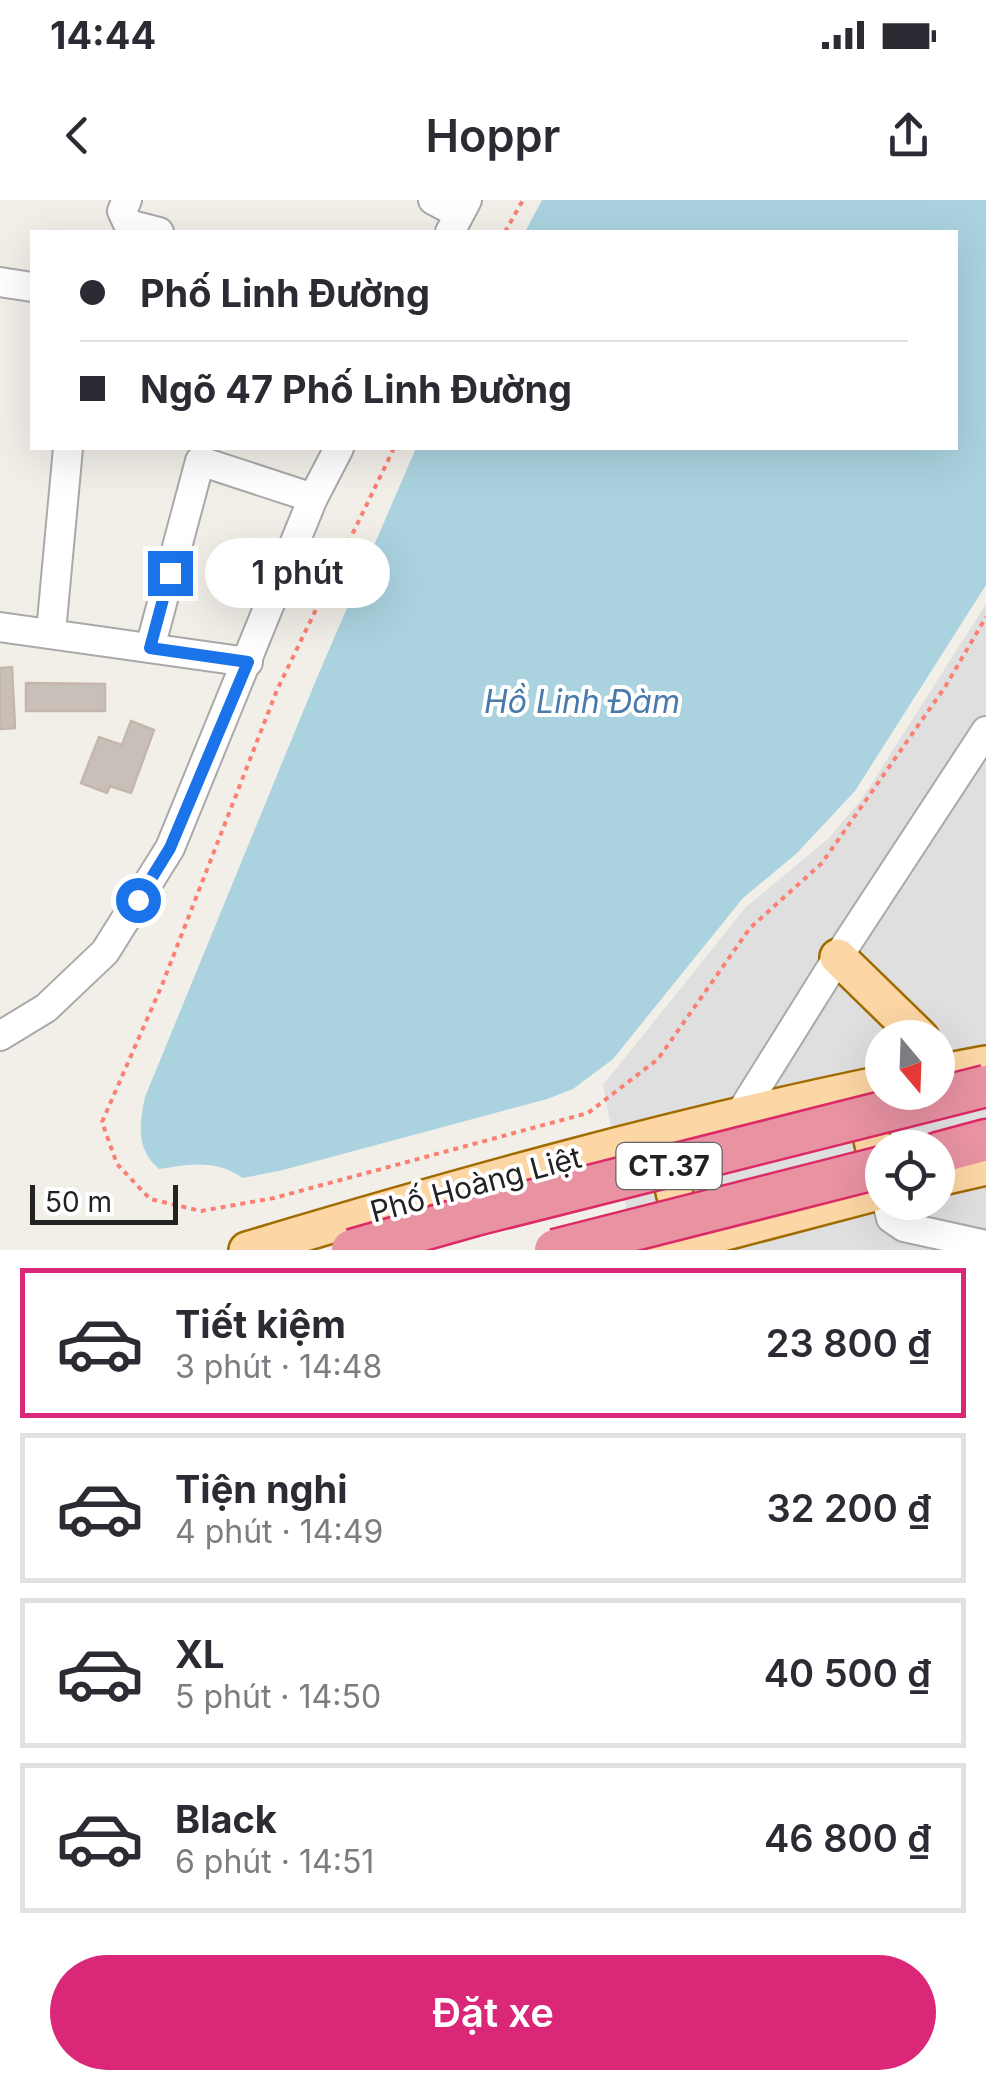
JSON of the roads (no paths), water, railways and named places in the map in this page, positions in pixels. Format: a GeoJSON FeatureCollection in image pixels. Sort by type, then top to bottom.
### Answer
{"type":"FeatureCollection","features":[{"type":"Feature","properties":{"kind":"highway","name":"CT.37"},"geometry":{"type":"LineString","coordinates":[[352,1250],[960,1069]]}},
{"type":"Feature","properties":{"kind":"highway"},"geometry":{"type":"LineString","coordinates":[[955,1148],[986,1140]]}},
{"type":"Feature","properties":{"kind":"highway","name":"CT.37"},"geometry":{"type":"LineString","coordinates":[[555,1250],[865,1171]]}},
{"type":"Feature","properties":{"kind":"main road"},"geometry":{"type":"LineString","coordinates":[[838,957],[903,1020]]}},
{"type":"Feature","properties":{"kind":"main road","name":"Phố Hoàng Liệt"},"geometry":{"type":"LineString","coordinates":[[247,1250],[694,1126],[865,1087]]}},
{"type":"Feature","properties":{"kind":"main road"},"geometry":{"type":"LineString","coordinates":[[694,1126],[674,1151],[672,1188],[689,1220],[701,1229],[721,1233]]}},
{"type":"Feature","properties":{"kind":"main road"},"geometry":{"type":"LineString","coordinates":[[955,1174],[986,1167]]}},
{"type":"Feature","properties":{"kind":"main road"},"geometry":{"type":"LineString","coordinates":[[657,1250],[865,1193]]}},
{"type":"Feature","properties":{"kind":"street"},"geometry":{"type":"LineString","coordinates":[[126,200],[122,210],[128,224],[151,230]]}},
{"type":"Feature","properties":{"kind":"street"},"geometry":{"type":"LineString","coordinates":[[432,200],[458,216]]}},
{"type":"Feature","properties":{"kind":"street"},"geometry":{"type":"LineString","coordinates":[[0,282],[30,286]]}},
{"type":"Feature","properties":{"kind":"street"},"geometry":{"type":"LineString","coordinates":[[51,632],[68,450]]}},
{"type":"Feature","properties":{"kind":"street"},"geometry":{"type":"LineString","coordinates":[[0,1036],[46,1008],[105,952],[170,848],[313,498],[338,450]]}},
{"type":"Feature","properties":{"kind":"street"},"geometry":{"type":"LineString","coordinates":[[150,648],[200,461],[313,498]]}},
{"type":"Feature","properties":{"kind":"street"},"geometry":{"type":"LineString","coordinates":[[0,627],[248,662]]}},
{"type":"Feature","properties":{"kind":"street"},"geometry":{"type":"LineString","coordinates":[[740,1114],[986,731]]}},
{"type":"Feature","properties":{"kind":"street"},"geometry":{"type":"LineString","coordinates":[[894,1220],[904,1226],[986,1245]]}},
{"type":"Feature","properties":{"kind":"water","name":"Hồ Linh Đàm"},"geometry":{"type":"Polygon","coordinates":[[[542,200],[986,200],[986,585],[855,791],[796,854],[743,898],[613,1059],[573,1089],[243,1178],[213,1165],[159,1169],[146,1154],[141,1136],[145,1097],[415,450],[958,450],[958,230],[526,230],[542,200]]]}}]}
